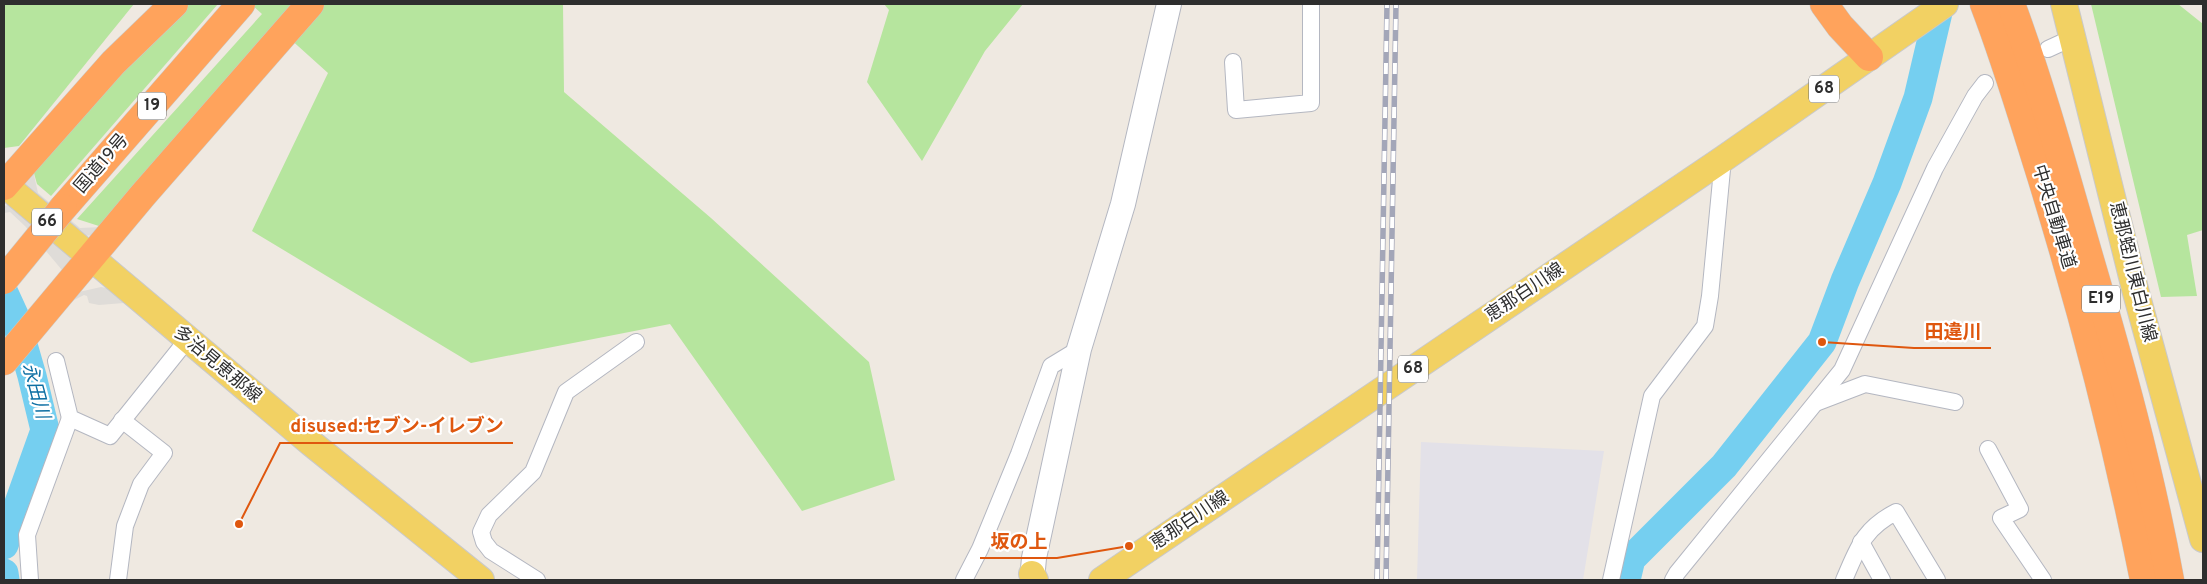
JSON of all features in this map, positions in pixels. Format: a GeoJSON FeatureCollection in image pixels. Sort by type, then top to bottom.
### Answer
{"type":"FeatureCollection","features":[{"type":"Feature","properties":{"kind":"highway"},"geometry":{"type":"LineString","coordinates":[[4,185],[113,63],[174,4]]}},
{"type":"Feature","properties":{"kind":"highway","name":"国道19号"},"geometry":{"type":"LineString","coordinates":[[4,280],[60,205],[229,4]]}},
{"type":"Feature","properties":{"kind":"highway","name":"国道19号"},"geometry":{"type":"LineString","coordinates":[[4,267],[241,4]]}},
{"type":"Feature","properties":{"kind":"highway"},"geometry":{"type":"LineString","coordinates":[[16,346],[310,4]]}},
{"type":"Feature","properties":{"kind":"highway"},"geometry":{"type":"LineString","coordinates":[[1824,4],[1840,26],[1870,57]]}},
{"type":"Feature","properties":{"kind":"highway"},"geometry":{"type":"LineString","coordinates":[[1842,4],[1870,57]]}},
{"type":"Feature","properties":{"kind":"highway"},"geometry":{"type":"LineString","coordinates":[[1968,4],[2002,23]]}},
{"type":"Feature","properties":{"kind":"highway","name":"中央自動車道"},"geometry":{"type":"LineString","coordinates":[[1984,4],[2002,23],[2073,202],[2131,403],[2161,528],[2170,580]]}},
{"type":"Feature","properties":{"kind":"highway","name":"中央自動車道"},"geometry":{"type":"LineString","coordinates":[[2002,23],[2021,111],[2072,277],[2123,475],[2144,580]]}},
{"type":"Feature","properties":{"kind":"main road","name":"恵那蛭川東白川線"},"geometry":{"type":"LineString","coordinates":[[2064,4],[2074,37],[2135,289],[2203,539]]}},
{"type":"Feature","properties":{"kind":"main road","name":"恵那白川線"},"geometry":{"type":"LineString","coordinates":[[1102,580],[1723,159],[1935,11]]}},
{"type":"Feature","properties":{"kind":"main road","name":"多治見恵那線"},"geometry":{"type":"LineString","coordinates":[[4,185],[187,340],[481,580]]}},
{"type":"Feature","properties":{"kind":"street"},"geometry":{"type":"LineString","coordinates":[[1033,578],[1034,558],[1079,349],[1123,204],[1169,4]]}},
{"type":"Feature","properties":{"kind":"street"},"geometry":{"type":"LineString","coordinates":[[1233,62],[1236,110],[1311,103],[1311,4]]}},
{"type":"Feature","properties":{"kind":"street"},"geometry":{"type":"LineString","coordinates":[[2048,49],[2074,37]]}},
{"type":"Feature","properties":{"kind":"street"},"geometry":{"type":"LineString","coordinates":[[1676,578],[1842,370],[1935,168],[1975,96],[1985,82]]}},
{"type":"Feature","properties":{"kind":"street"},"geometry":{"type":"LineString","coordinates":[[1611,580],[1652,396],[1704,326],[1710,296],[1723,159]]}},
{"type":"Feature","properties":{"kind":"street"},"geometry":{"type":"LineString","coordinates":[[70,418],[110,436],[187,340]]}},
{"type":"Feature","properties":{"kind":"street"},"geometry":{"type":"LineString","coordinates":[[537,580],[491,551],[484,542],[482,532],[489,515],[533,472],[566,392],[636,342]]}},
{"type":"Feature","properties":{"kind":"street"},"geometry":{"type":"LineString","coordinates":[[964,580],[980,549],[1019,454],[1051,366],[1079,349]]}},
{"type":"Feature","properties":{"kind":"street"},"geometry":{"type":"LineString","coordinates":[[30,580],[27,535],[70,418],[56,361]]}},
{"type":"Feature","properties":{"kind":"street"},"geometry":{"type":"LineString","coordinates":[[1816,403],[1865,384],[1956,402]]}},
{"type":"Feature","properties":{"kind":"street"},"geometry":{"type":"LineString","coordinates":[[118,580],[125,526],[142,484],[164,453],[122,420]]}},
{"type":"Feature","properties":{"kind":"street"},"geometry":{"type":"LineString","coordinates":[[1988,449],[2020,509],[2001,518],[2043,580]]}},
{"type":"Feature","properties":{"kind":"street"},"geometry":{"type":"LineString","coordinates":[[1844,580],[1861,542],[1879,521],[1896,512],[1937,580]]}},
{"type":"Feature","properties":{"kind":"street"},"geometry":{"type":"LineString","coordinates":[[1861,542],[1882,580]]}},
{"type":"Feature","properties":{"kind":"shaded area"},"geometry":{"type":"Polygon","coordinates":[[[32,166],[38,193],[80,228],[102,227],[94,235],[84,236],[25,191],[23,183],[32,166]]]}},
{"type":"Feature","properties":{"kind":"shaded area"},"geometry":{"type":"Polygon","coordinates":[[[8,205],[70,256],[71,261],[55,290],[62,270],[25,226],[10,212],[4,213],[4,206],[8,205]]]}},
{"type":"Feature","properties":{"kind":"shaded area"},"geometry":{"type":"Polygon","coordinates":[[[101,287],[112,289],[174,338],[172,344],[124,303],[99,305],[89,303],[87,296],[84,295],[74,300],[51,322],[70,294],[101,287]]]}},
{"type":"Feature","properties":{"kind":"shaded area"},"geometry":{"type":"Polygon","coordinates":[[[1421,442],[1604,451],[1583,580],[1417,580],[1421,442]]]}},
{"type":"Feature","properties":{"kind":"green space"},"geometry":{"type":"Polygon","coordinates":[[[4,4],[134,4],[19,146],[4,148],[4,4]]]}},
{"type":"Feature","properties":{"kind":"green space"},"geometry":{"type":"Polygon","coordinates":[[[188,4],[218,4],[51,196],[37,184],[32,166],[127,65],[188,4]]]}},
{"type":"Feature","properties":{"kind":"green space"},"geometry":{"type":"Polygon","coordinates":[[[251,4],[563,4],[564,92],[711,218],[869,362],[895,480],[802,511],[670,324],[471,363],[252,231],[328,73],[278,28],[102,227],[77,219],[262,14],[251,4]]]}},
{"type":"Feature","properties":{"kind":"green space"},"geometry":{"type":"Polygon","coordinates":[[[884,4],[1023,4],[985,51],[922,161],[867,82],[889,10],[884,4]]]}},
{"type":"Feature","properties":{"kind":"green space"},"geometry":{"type":"Polygon","coordinates":[[[2091,4],[2178,4],[2203,24],[2203,230],[2187,235],[2197,296],[2161,297],[2091,4]]]}},
{"type":"Feature","properties":{"kind":"waterway"},"geometry":{"type":"LineString","coordinates":[[1626,580],[1631,559],[1724,466],[1822,342],[1845,281],[1887,183],[1918,98],[1940,4]]}},
{"type":"Feature","properties":{"kind":"waterway","name":"永田川"},"geometry":{"type":"LineString","coordinates":[[4,293],[15,317],[45,430],[4,545]]}},
{"type":"Feature","properties":{"kind":"waterway","name":"永田川"},"geometry":{"type":"LineString","coordinates":[[4,573],[5,580]]}},
{"type":"Feature","properties":{"kind":"railway"},"geometry":{"type":"LineString","coordinates":[[1377,580],[1387,4]]}},
{"type":"Feature","properties":{"kind":"railway"},"geometry":{"type":"LineString","coordinates":[[1386,580],[1396,4]]}},
{"type":"Feature","properties":{"kind":"place","name":"田違川"},"geometry":{"type":"Point","coordinates":[1822,342]}},
{"type":"Feature","properties":{"kind":"place","name":"disused:セブン-イレブン"},"geometry":{"type":"Point","coordinates":[239,524]}},
{"type":"Feature","properties":{"kind":"place","name":"坂の上"},"geometry":{"type":"Point","coordinates":[1129,546]}}]}
